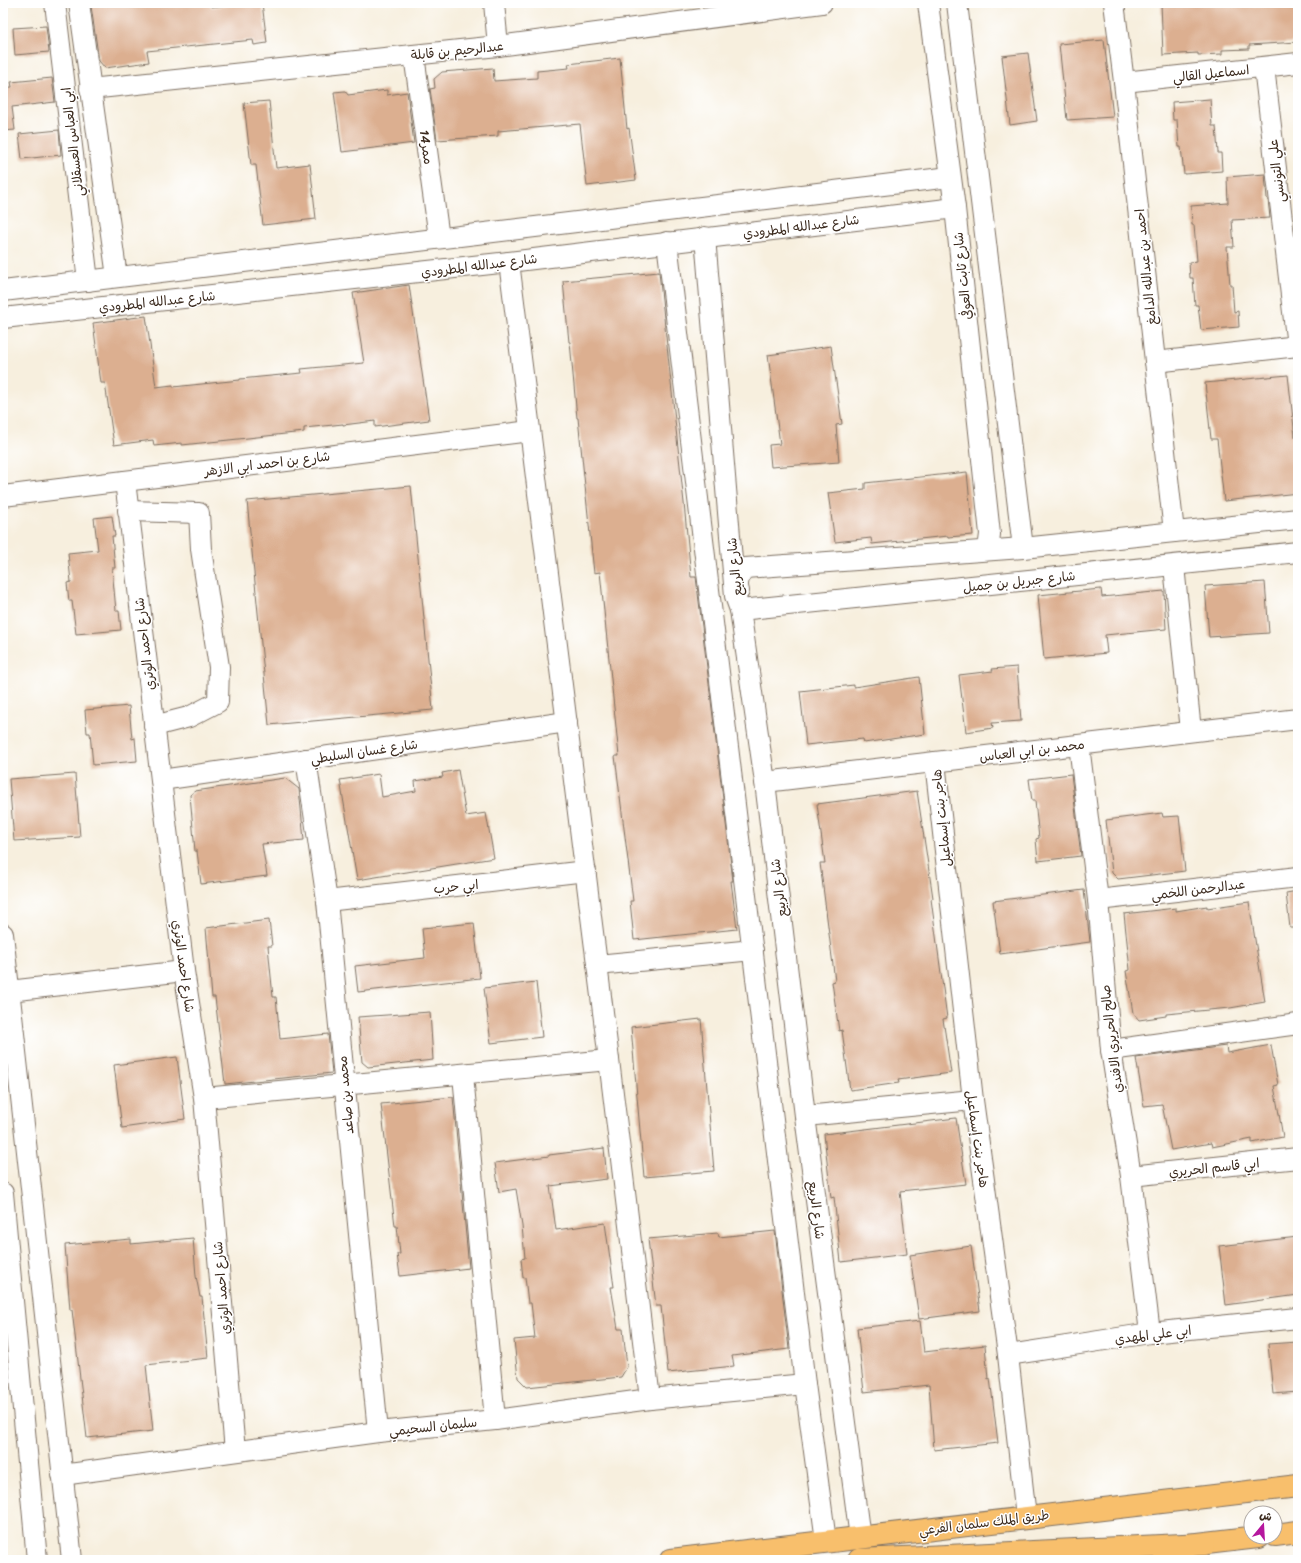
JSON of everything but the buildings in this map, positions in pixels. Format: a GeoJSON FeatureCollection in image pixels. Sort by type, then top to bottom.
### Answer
{"type":"FeatureCollection","features":[{"type":"Feature","properties":{"kind":"main road","name":"طريق الملك سلمان الفرعي"},"geometry":{"type":"LineString","coordinates":[[670,1560],[1298,1486]]}},
{"type":"Feature","properties":{"kind":"main road"},"geometry":{"type":"LineString","coordinates":[[1283,1534],[1298,1532]]}},
{"type":"Feature","properties":{"kind":"main road"},"geometry":{"type":"LineString","coordinates":[[1064,1560],[1243,1539]]}},
{"type":"Feature","properties":{"kind":"main road"},"geometry":{"type":"LineString","coordinates":[[859,1560],[1204,1544]]}},
{"type":"Feature","properties":{"kind":"street","name":"ابي العباس العسقلاني"},"geometry":{"type":"LineString","coordinates":[[55,3],[88,281]]}},
{"type":"Feature","properties":{"kind":"street","name":"ابي العباس العسقلاني"},"geometry":{"type":"LineString","coordinates":[[79,3],[117,277]]}},
{"type":"Feature","properties":{"kind":"street"},"geometry":{"type":"LineString","coordinates":[[494,3],[498,46]]}},
{"type":"Feature","properties":{"kind":"street","name":"عبدالرحيم بن قابلة"},"geometry":{"type":"LineString","coordinates":[[90,89],[498,46],[751,7],[822,3]]}},
{"type":"Feature","properties":{"kind":"street","name":"شارع ثابت العوفي"},"geometry":{"type":"LineString","coordinates":[[928,3],[955,208],[989,542]]}},
{"type":"Feature","properties":{"kind":"street","name":"شارع ثابت العوفي"},"geometry":{"type":"LineString","coordinates":[[957,3],[1022,538]]}},
{"type":"Feature","properties":{"kind":"street","name":"احمد بن عبدالله الدامغ"},"geometry":{"type":"LineString","coordinates":[[1114,3],[1174,532]]}},
{"type":"Feature","properties":{"kind":"street","name":"ممر14"},"geometry":{"type":"LineString","coordinates":[[414,55],[439,238]]}},
{"type":"Feature","properties":{"kind":"street","name":"اسماعيل القالي"},"geometry":{"type":"LineString","coordinates":[[1124,82],[1298,63]]}},
{"type":"Feature","properties":{"kind":"street","name":"علي التونسي"},"geometry":{"type":"LineString","coordinates":[[1264,67],[1297,346]]}},
{"type":"Feature","properties":{"kind":"street"},"geometry":{"type":"LineString","coordinates":[[3,290],[950,177]]}},
{"type":"Feature","properties":{"kind":"street","name":"شارع عبدالله المطرودي"},"geometry":{"type":"LineString","coordinates":[[3,318],[509,262],[705,237],[955,208]]}},
{"type":"Feature","properties":{"kind":"street","name":"شارع الربيع"},"geometry":{"type":"LineString","coordinates":[[705,237],[735,596],[746,609],[805,1116],[860,1538]]}},
{"type":"Feature","properties":{"kind":"street","name":"شارع الربيع"},"geometry":{"type":"LineString","coordinates":[[667,242],[805,1384],[826,1541]]}},
{"type":"Feature","properties":{"kind":"street"},"geometry":{"type":"LineString","coordinates":[[509,262],[586,871],[650,1399]]}},
{"type":"Feature","properties":{"kind":"street"},"geometry":{"type":"LineString","coordinates":[[1155,362],[1297,346]]}},
{"type":"Feature","properties":{"kind":"street","name":"شارع بن احمد ابي الازهر"},"geometry":{"type":"LineString","coordinates":[[3,496],[530,431]]}},
{"type":"Feature","properties":{"kind":"street","name":"شارع احمد الوتري"},"geometry":{"type":"LineString","coordinates":[[125,481],[184,971],[204,1098],[235,1452]]}},
{"type":"Feature","properties":{"kind":"street"},"geometry":{"type":"LineString","coordinates":[[128,511],[199,513],[201,549],[219,668],[218,702],[189,717],[154,726]]}},
{"type":"Feature","properties":{"kind":"street"},"geometry":{"type":"LineString","coordinates":[[746,609],[738,587],[740,576],[745,568],[1022,538],[1174,532],[1298,519]]}},
{"type":"Feature","properties":{"kind":"street","name":"شارع جبريل بن جميل"},"geometry":{"type":"LineString","coordinates":[[746,609],[1298,552]]}},
{"type":"Feature","properties":{"kind":"street"},"geometry":{"type":"LineString","coordinates":[[1174,566],[1191,731]]}},
{"type":"Feature","properties":{"kind":"street","name":"محمد بن ابي العباس"},"geometry":{"type":"LineString","coordinates":[[765,782],[1298,719]]}},
{"type":"Feature","properties":{"kind":"street","name":"شارع غسان السليطي"},"geometry":{"type":"LineString","coordinates":[[161,780],[567,722]]}},
{"type":"Feature","properties":{"kind":"street","name":"صالح الحريري الافندي"},"geometry":{"type":"LineString","coordinates":[[1079,745],[1098,900],[1110,1050],[1131,1176],[1150,1332]]}},
{"type":"Feature","properties":{"kind":"street","name":"محمد بن صاعد"},"geometry":{"type":"LineString","coordinates":[[306,759],[327,900],[378,1432]]}},
{"type":"Feature","properties":{"kind":"street","name":"هاجر بنت إسماعيل"},"geometry":{"type":"LineString","coordinates":[[935,762],[973,1100],[1008,1355],[1026,1517]]}},
{"type":"Feature","properties":{"kind":"street","name":"ابي حرب"},"geometry":{"type":"LineString","coordinates":[[327,900],[586,871]]}},
{"type":"Feature","properties":{"kind":"street","name":"عبدالرحمن اللخمي"},"geometry":{"type":"LineString","coordinates":[[1098,900],[1298,877]]}},
{"type":"Feature","properties":{"kind":"street"},"geometry":{"type":"LineString","coordinates":[[3,934],[72,1560]]}},
{"type":"Feature","properties":{"kind":"street"},"geometry":{"type":"LineString","coordinates":[[597,964],[753,950]]}},
{"type":"Feature","properties":{"kind":"street"},"geometry":{"type":"LineString","coordinates":[[9,991],[184,971]]}},
{"type":"Feature","properties":{"kind":"street"},"geometry":{"type":"LineString","coordinates":[[1110,1050],[1298,1024]]}},
{"type":"Feature","properties":{"kind":"street"},"geometry":{"type":"LineString","coordinates":[[204,1098],[344,1084],[463,1075],[609,1060]]}},
{"type":"Feature","properties":{"kind":"street"},"geometry":{"type":"LineString","coordinates":[[463,1075],[495,1420]]}},
{"type":"Feature","properties":{"kind":"street"},"geometry":{"type":"LineString","coordinates":[[805,1116],[973,1100]]}},
{"type":"Feature","properties":{"kind":"street","name":"ابي قاسم الحريري"},"geometry":{"type":"LineString","coordinates":[[1131,1176],[1298,1158]]}},
{"type":"Feature","properties":{"kind":"street"},"geometry":{"type":"LineString","coordinates":[[4,1205],[37,1560]]}},
{"type":"Feature","properties":{"kind":"street","name":"ابي علي المهدي"},"geometry":{"type":"LineString","coordinates":[[1008,1355],[1150,1332],[1298,1318]]}},
{"type":"Feature","properties":{"kind":"street","name":"سليمان السحيمي"},"geometry":{"type":"LineString","coordinates":[[62,1475],[378,1432],[495,1420],[650,1399],[805,1384]]}}]}
